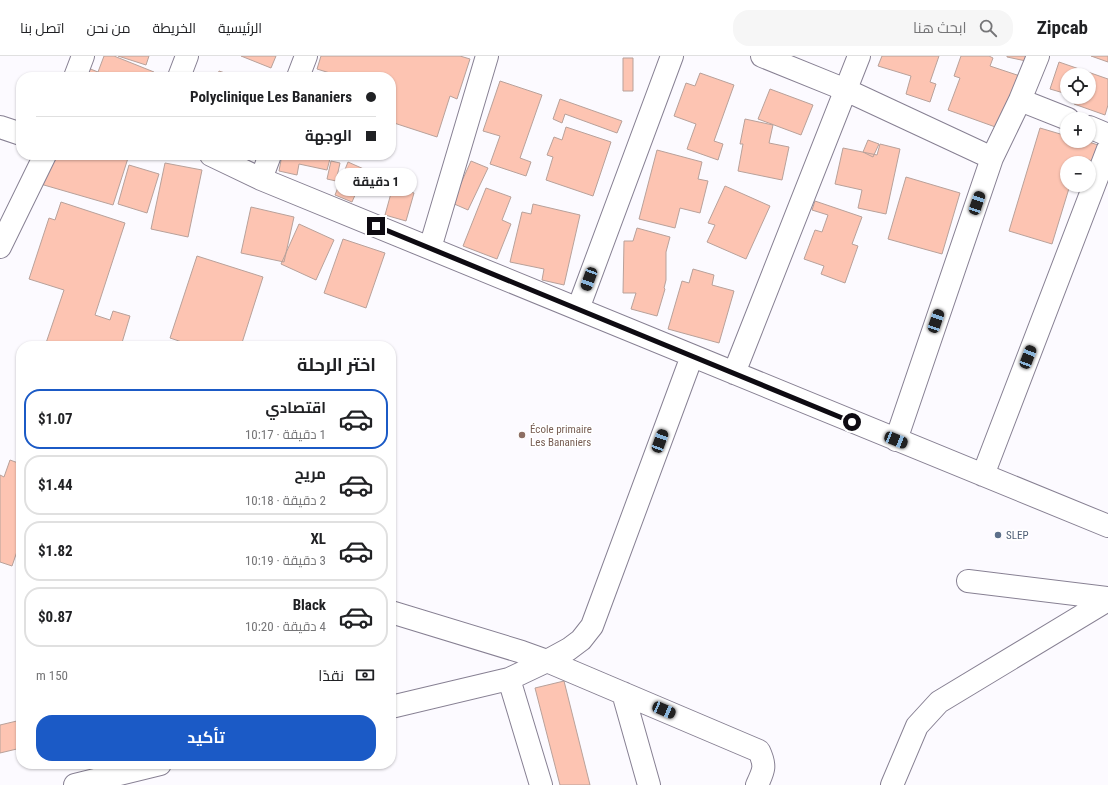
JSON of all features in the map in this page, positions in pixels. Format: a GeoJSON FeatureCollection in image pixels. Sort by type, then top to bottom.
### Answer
{"type":"FeatureCollection","features":[{"type":"Feature","properties":{"kind":"street"},"geometry":{"type":"LineString","coordinates":[[77,72],[83,56]]}},
{"type":"Feature","properties":{"kind":"street"},"geometry":{"type":"LineString","coordinates":[[181,72],[187,56]]}},
{"type":"Feature","properties":{"kind":"street"},"geometry":{"type":"LineString","coordinates":[[300,72],[306,56]]}},
{"type":"Feature","properties":{"kind":"street"},"geometry":{"type":"LineString","coordinates":[[430,248],[487,56]]}},
{"type":"Feature","properties":{"kind":"street"},"geometry":{"type":"LineString","coordinates":[[578,309],[672,56]]}},
{"type":"Feature","properties":{"kind":"street"},"geometry":{"type":"LineString","coordinates":[[762,56],[846,90],[992,158]]}},
{"type":"Feature","properties":{"kind":"street"},"geometry":{"type":"LineString","coordinates":[[734,373],[859,56]]}},
{"type":"Feature","properties":{"kind":"street"},"geometry":{"type":"LineString","coordinates":[[896,440],[992,158],[1020,100],[1038,56]]}},
{"type":"Feature","properties":{"kind":"street"},"geometry":{"type":"LineString","coordinates":[[1020,100],[1060,116]]}},
{"type":"Feature","properties":{"kind":"street"},"geometry":{"type":"LineString","coordinates":[[0,127],[16,132]]}},
{"type":"Feature","properties":{"kind":"street"},"geometry":{"type":"LineString","coordinates":[[1096,130],[1108,135]]}},
{"type":"Feature","properties":{"kind":"street"},"geometry":{"type":"LineString","coordinates":[[982,475],[1108,149]]}},
{"type":"Feature","properties":{"kind":"street"},"geometry":{"type":"LineString","coordinates":[[0,247],[43,160]]}},
{"type":"Feature","properties":{"kind":"street"},"geometry":{"type":"LineString","coordinates":[[222,160],[262,179],[1108,526]]}},
{"type":"Feature","properties":{"kind":"street"},"geometry":{"type":"LineString","coordinates":[[262,179],[268,160]]}},
{"type":"Feature","properties":{"kind":"street"},"geometry":{"type":"LineString","coordinates":[[396,706],[509,678],[547,661],[569,649],[581,640],[592,626],[692,356]]}},
{"type":"Feature","properties":{"kind":"street"},"geometry":{"type":"LineString","coordinates":[[968,581],[1108,599]]}},
{"type":"Feature","properties":{"kind":"street"},"geometry":{"type":"LineString","coordinates":[[892,785],[917,726],[939,702],[1108,599]]}},
{"type":"Feature","properties":{"kind":"street"},"geometry":{"type":"LineString","coordinates":[[396,614],[507,647],[547,661],[759,751],[763,760],[763,772],[757,785]]}},
{"type":"Feature","properties":{"kind":"street"},"geometry":{"type":"LineString","coordinates":[[509,678],[540,785]]}},
{"type":"Feature","properties":{"kind":"street"},"geometry":{"type":"LineString","coordinates":[[623,693],[649,785]]}},
{"type":"Feature","properties":{"kind":"street"},"geometry":{"type":"LineString","coordinates":[[75,785],[140,769]]}},
{"type":"Feature","properties":{"kind":"building"},"geometry":{"type":"Polygon","coordinates":[[[104,56],[114,56],[154,72],[98,72],[104,56]]]}},
{"type":"Feature","properties":{"kind":"building"},"geometry":{"type":"Polygon","coordinates":[[[118,56],[149,56],[146,65],[118,56]]]}},
{"type":"Feature","properties":{"kind":"building"},"geometry":{"type":"Polygon","coordinates":[[[241,56],[276,56],[271,68],[241,56]]]}},
{"type":"Feature","properties":{"kind":"building"},"geometry":{"type":"Polygon","coordinates":[[[321,56],[460,56],[470,59],[457,99],[450,96],[437,137],[396,124],[396,72],[327,72],[317,69],[321,56]]]}},
{"type":"Feature","properties":{"kind":"building"},"geometry":{"type":"Polygon","coordinates":[[[882,56],[939,56],[930,82],[936,84],[930,102],[906,94],[911,76],[878,66],[882,56]]]}},
{"type":"Feature","properties":{"kind":"building"},"geometry":{"type":"Polygon","coordinates":[[[961,56],[989,56],[993,58],[990,66],[1020,76],[1001,129],[948,110],[960,78],[954,76],[961,56]]]}},
{"type":"Feature","properties":{"kind":"building"},"geometry":{"type":"Polygon","coordinates":[[[1007,56],[1028,56],[1026,61],[1007,56]]]}},
{"type":"Feature","properties":{"kind":"building"},"geometry":{"type":"Polygon","coordinates":[[[1091,56],[1108,56],[1108,62],[1091,56]]]}},
{"type":"Feature","properties":{"kind":"building"},"geometry":{"type":"Polygon","coordinates":[[[623,58],[633,58],[633,91],[623,91],[623,58]]]}},
{"type":"Feature","properties":{"kind":"building"},"geometry":{"type":"Polygon","coordinates":[[[1059,62],[1076,68],[1060,68],[1060,92],[1050,89],[1059,62]]]}},
{"type":"Feature","properties":{"kind":"building"},"geometry":{"type":"Polygon","coordinates":[[[88,68],[98,72],[86,72],[88,68]]]}},
{"type":"Feature","properties":{"kind":"building"},"geometry":{"type":"Polygon","coordinates":[[[700,73],[734,85],[714,141],[723,144],[718,160],[687,149],[696,124],[674,116],[686,83],[695,86],[700,73]]]}},
{"type":"Feature","properties":{"kind":"building"},"geometry":{"type":"Polygon","coordinates":[[[1096,75],[1108,79],[1108,105],[1105,115],[1074,104],[1096,104],[1096,75]]]}},
{"type":"Feature","properties":{"kind":"building"},"geometry":{"type":"Polygon","coordinates":[[[500,81],[542,95],[520,158],[531,162],[526,176],[490,164],[500,136],[483,131],[500,81]]]}},
{"type":"Feature","properties":{"kind":"building"},"geometry":{"type":"Polygon","coordinates":[[[770,89],[813,105],[801,135],[758,119],[770,89]]]}},
{"type":"Feature","properties":{"kind":"building"},"geometry":{"type":"Polygon","coordinates":[[[560,99],[622,121],[617,133],[565,114],[562,123],[553,119],[560,99]]]}},
{"type":"Feature","properties":{"kind":"building"},"geometry":{"type":"Polygon","coordinates":[[[745,119],[773,125],[769,143],[789,147],[782,180],[738,171],[743,144],[740,144],[745,119]]]}},
{"type":"Feature","properties":{"kind":"building"},"geometry":{"type":"Polygon","coordinates":[[[566,127],[611,142],[593,196],[546,180],[553,157],[547,155],[554,137],[562,140],[566,127]]]}},
{"type":"Feature","properties":{"kind":"building"},"geometry":{"type":"Polygon","coordinates":[[[1040,128],[1060,134],[1060,148],[1096,148],[1096,144],[1101,146],[1096,162],[1096,156],[1060,156],[1060,192],[1068,192],[1052,244],[1009,231],[1040,128]]]}},
{"type":"Feature","properties":{"kind":"building"},"geometry":{"type":"Polygon","coordinates":[[[868,140],[879,144],[873,157],[863,152],[868,140]]]}},
{"type":"Feature","properties":{"kind":"building"},"geometry":{"type":"Polygon","coordinates":[[[880,144],[900,149],[886,214],[858,208],[862,190],[835,184],[843,148],[877,155],[880,144]]]}},
{"type":"Feature","properties":{"kind":"building"},"geometry":{"type":"Polygon","coordinates":[[[657,150],[702,162],[698,179],[708,181],[700,213],[680,208],[675,228],[639,219],[657,150]]]}},
{"type":"Feature","properties":{"kind":"building"},"geometry":{"type":"Polygon","coordinates":[[[44,160],[127,160],[113,205],[37,183],[44,160]]]}},
{"type":"Feature","properties":{"kind":"building"},"geometry":{"type":"Polygon","coordinates":[[[281,160],[330,160],[327,170],[299,164],[297,175],[279,171],[281,160]]]}},
{"type":"Feature","properties":{"kind":"building"},"geometry":{"type":"Polygon","coordinates":[[[331,161],[340,163],[336,181],[327,179],[331,161]]]}},
{"type":"Feature","properties":{"kind":"building"},"geometry":{"type":"Polygon","coordinates":[[[471,161],[488,168],[468,210],[452,203],[471,161]]]}},
{"type":"Feature","properties":{"kind":"building"},"geometry":{"type":"Polygon","coordinates":[[[348,162],[366,170],[352,202],[335,195],[348,162]]]}},
{"type":"Feature","properties":{"kind":"building"},"geometry":{"type":"Polygon","coordinates":[[[165,163],[202,170],[188,237],[151,229],[165,163]]]}},
{"type":"Feature","properties":{"kind":"building"},"geometry":{"type":"Polygon","coordinates":[[[129,165],[159,174],[147,213],[118,204],[129,165]]]}},
{"type":"Feature","properties":{"kind":"building"},"geometry":{"type":"Polygon","coordinates":[[[906,177],[960,193],[942,254],[888,239],[906,177]]]}},
{"type":"Feature","properties":{"kind":"building"},"geometry":{"type":"Polygon","coordinates":[[[393,186],[414,193],[406,221],[385,215],[393,186]]]}},
{"type":"Feature","properties":{"kind":"building"},"geometry":{"type":"Polygon","coordinates":[[[725,186],[770,206],[746,259],[707,242],[715,225],[708,223],[725,186]]]}},
{"type":"Feature","properties":{"kind":"building"},"geometry":{"type":"Polygon","coordinates":[[[486,188],[511,197],[502,220],[511,224],[497,259],[463,246],[486,188]]]}},
{"type":"Feature","properties":{"kind":"building"},"geometry":{"type":"Polygon","coordinates":[[[815,201],[862,217],[852,244],[858,246],[845,283],[821,274],[824,266],[804,259],[815,230],[822,232],[828,215],[812,210],[815,201]]]}},
{"type":"Feature","properties":{"kind":"building"},"geometry":{"type":"Polygon","coordinates":[[[61,202],[125,223],[95,315],[110,320],[113,311],[130,316],[122,341],[47,341],[64,290],[29,279],[49,218],[55,220],[61,202]]]}},
{"type":"Feature","properties":{"kind":"building"},"geometry":{"type":"Polygon","coordinates":[[[533,204],[580,215],[564,285],[542,280],[544,269],[510,262],[522,212],[531,214],[533,204]]]}},
{"type":"Feature","properties":{"kind":"building"},"geometry":{"type":"Polygon","coordinates":[[[251,207],[294,217],[284,262],[241,253],[251,207]]]}},
{"type":"Feature","properties":{"kind":"building"},"geometry":{"type":"Polygon","coordinates":[[[299,224],[334,240],[316,280],[281,264],[299,224]]]}},
{"type":"Feature","properties":{"kind":"building"},"geometry":{"type":"Polygon","coordinates":[[[637,228],[670,237],[666,252],[665,289],[657,316],[631,309],[636,293],[623,293],[624,241],[633,241],[637,228]]]}},
{"type":"Feature","properties":{"kind":"building"},"geometry":{"type":"Polygon","coordinates":[[[343,239],[385,253],[366,308],[324,293],[343,239]]]}},
{"type":"Feature","properties":{"kind":"building"},"geometry":{"type":"Polygon","coordinates":[[[197,256],[263,277],[243,341],[179,341],[170,338],[197,256]]]}},
{"type":"Feature","properties":{"kind":"building"},"geometry":{"type":"Polygon","coordinates":[[[693,269],[714,275],[712,285],[734,291],[719,343],[668,329],[682,281],[689,283],[693,269]]]}},
{"type":"Feature","properties":{"kind":"building"},"geometry":{"type":"Polygon","coordinates":[[[10,460],[16,462],[16,554],[12,566],[0,562],[0,475],[4,477],[10,460]]]}},
{"type":"Feature","properties":{"kind":"building"},"geometry":{"type":"Polygon","coordinates":[[[564,681],[590,785],[560,785],[535,688],[564,681]]]}},
{"type":"Feature","properties":{"kind":"building"},"geometry":{"type":"Polygon","coordinates":[[[16,721],[16,749],[0,753],[0,725],[16,721]]]}},
{"type":"Feature","properties":{"kind":"place","name":"École primaire Les Bananiers"},"geometry":{"type":"Point","coordinates":[522,435]}},
{"type":"Feature","properties":{"kind":"place","name":"SLEP"},"geometry":{"type":"Point","coordinates":[998,535]}},
{"type":"Feature","properties":{"kind":"route"},"geometry":{"type":"LineString","coordinates":[[376,226],[852,422]]}}]}
